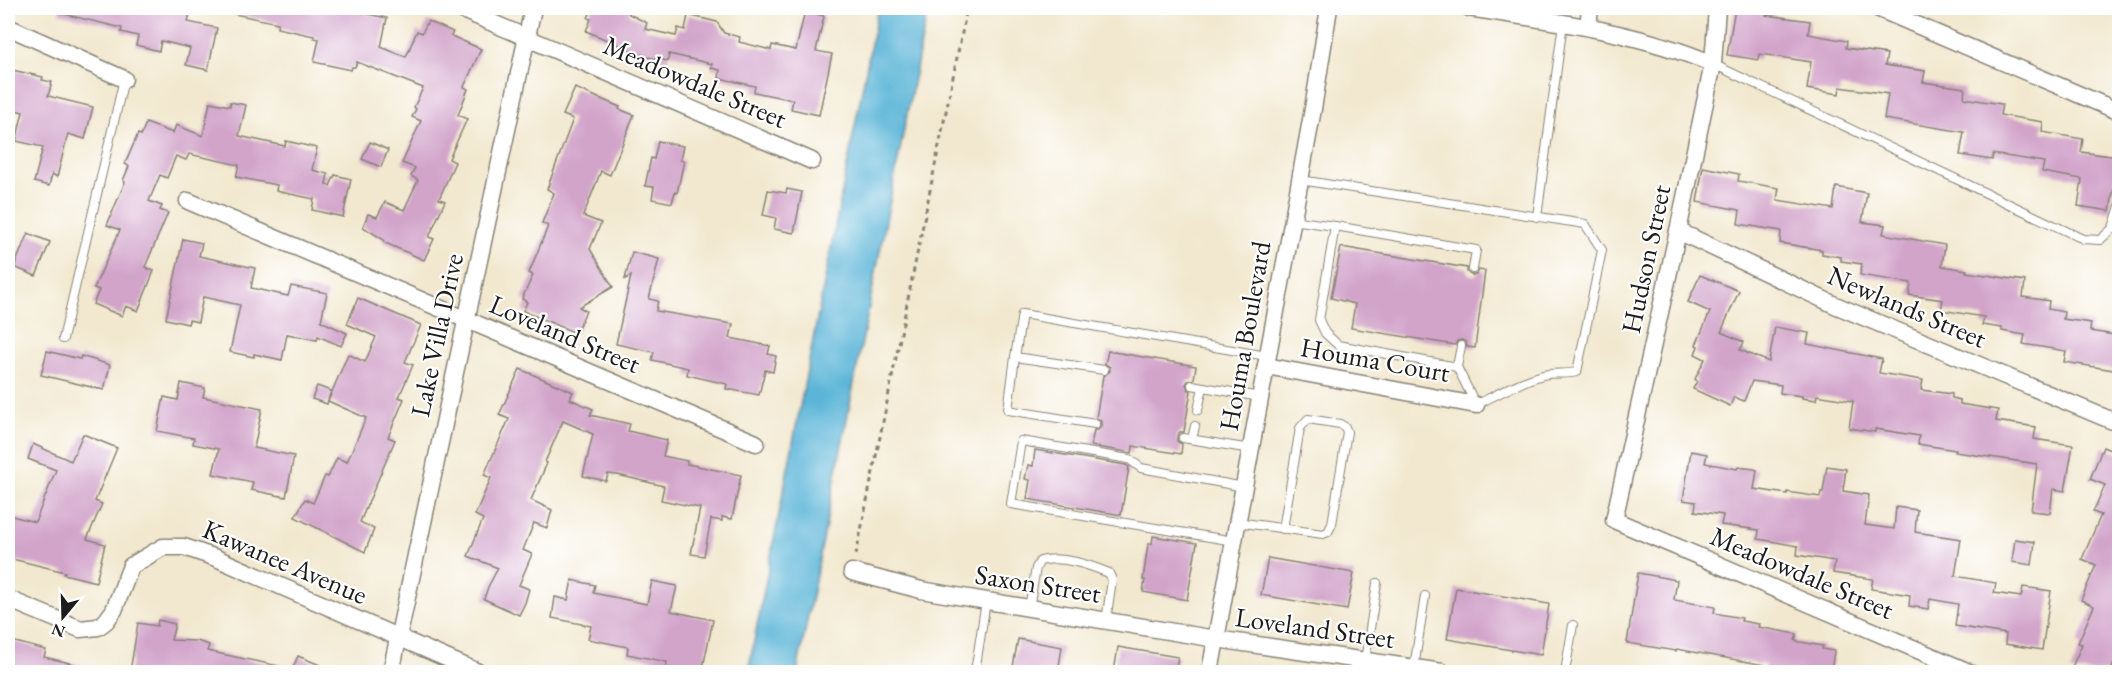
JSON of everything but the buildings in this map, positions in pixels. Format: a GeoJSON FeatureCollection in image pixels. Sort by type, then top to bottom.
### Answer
{"type":"FeatureCollection","features":[{"type":"Feature","properties":{"kind":"street","name":"Meadowdale Street"},"geometry":{"type":"LineString","coordinates":[[458,8],[812,161]]}},
{"type":"Feature","properties":{"kind":"street","name":"Lake Villa Drive"},"geometry":{"type":"LineString","coordinates":[[392,672],[533,8]]}},
{"type":"Feature","properties":{"kind":"street","name":"Houma Boulevard"},"geometry":{"type":"LineString","coordinates":[[1210,672],[1329,8]]}},
{"type":"Feature","properties":{"kind":"street"},"geometry":{"type":"LineString","coordinates":[[1469,8],[1588,27],[1678,49],[1713,64]]}},
{"type":"Feature","properties":{"kind":"street"},"geometry":{"type":"LineString","coordinates":[[1588,27],[1590,8]]}},
{"type":"Feature","properties":{"kind":"street","name":"Hudson Street"},"geometry":{"type":"LineString","coordinates":[[1614,520],[1713,64],[1717,8]]}},
{"type":"Feature","properties":{"kind":"street"},"geometry":{"type":"LineString","coordinates":[[1877,8],[2120,112]]}},
{"type":"Feature","properties":{"kind":"street"},"geometry":{"type":"LineString","coordinates":[[8,27],[124,79]]}},
{"type":"Feature","properties":{"kind":"street","name":"Loveland Street"},"geometry":{"type":"LineString","coordinates":[[188,201],[756,443]]}},
{"type":"Feature","properties":{"kind":"street","name":"Newlands Street"},"geometry":{"type":"LineString","coordinates":[[1678,231],[1835,305],[2120,424]]}},
{"type":"Feature","properties":{"kind":"street","name":"Houma Court"},"geometry":{"type":"LineString","coordinates":[[1267,361],[1476,405]]}},
{"type":"Feature","properties":{"kind":"street","name":"Meadowdale Street"},"geometry":{"type":"LineString","coordinates":[[1614,520],[1969,672]]}},
{"type":"Feature","properties":{"kind":"street","name":"Kawanee Avenue"},"geometry":{"type":"LineString","coordinates":[[8,599],[80,629],[98,627],[114,610],[131,566],[163,547],[184,547],[216,558],[478,672]]}},
{"type":"Feature","properties":{"kind":"street","name":"Saxon Street"},"geometry":{"type":"LineString","coordinates":[[852,572],[921,590],[1216,639]]}},
{"type":"Feature","properties":{"kind":"street","name":"Loveland Street"},"geometry":{"type":"LineString","coordinates":[[1216,639],[1442,672]]}},
{"type":"Feature","properties":{"kind":"lane"},"geometry":{"type":"LineString","coordinates":[[1537,217],[1563,23]]}},
{"type":"Feature","properties":{"kind":"lane"},"geometry":{"type":"LineString","coordinates":[[1713,64],[2083,239],[2100,240],[2113,228],[2120,206]]}},
{"type":"Feature","properties":{"kind":"lane"},"geometry":{"type":"LineString","coordinates":[[63,339],[124,79]]}},
{"type":"Feature","properties":{"kind":"lane"},"geometry":{"type":"LineString","coordinates":[[1300,180],[1585,224],[1602,250],[1580,362],[1576,372],[1565,375],[1545,374],[1516,385],[1476,405],[1457,368],[1461,346]]}},
{"type":"Feature","properties":{"kind":"lane"},"geometry":{"type":"LineString","coordinates":[[1292,219],[1476,250],[1473,269]]}},
{"type":"Feature","properties":{"kind":"lane"},"geometry":{"type":"LineString","coordinates":[[1335,226],[1319,320],[1325,333],[1338,345],[1457,368]]}},
{"type":"Feature","properties":{"kind":"lane"},"geometry":{"type":"LineString","coordinates":[[1095,424],[1008,410],[1023,315],[1267,361]]}},
{"type":"Feature","properties":{"kind":"lane"},"geometry":{"type":"LineString","coordinates":[[1015,357],[1104,370]]}},
{"type":"Feature","properties":{"kind":"lane"},"geometry":{"type":"LineString","coordinates":[[1192,385],[1260,397]]}},
{"type":"Feature","properties":{"kind":"lane"},"geometry":{"type":"LineString","coordinates":[[1198,410],[1203,387]]}},
{"type":"Feature","properties":{"kind":"lane"},"geometry":{"type":"LineString","coordinates":[[1237,522],[1284,529],[1323,534],[1328,532],[1332,524],[1347,432],[1340,424],[1308,419],[1300,428],[1284,529]]}},
{"type":"Feature","properties":{"kind":"lane"},"geometry":{"type":"LineString","coordinates":[[1195,426],[1188,438],[1251,449]]}},
{"type":"Feature","properties":{"kind":"lane"},"geometry":{"type":"LineString","coordinates":[[1234,541],[1011,504],[1021,441],[1130,459],[1141,468],[1244,487]]}},
{"type":"Feature","properties":{"kind":"lane"},"geometry":{"type":"LineString","coordinates":[[1029,608],[1036,568],[1040,561],[1048,559],[1088,565],[1109,573],[1112,580],[1106,621]]}},
{"type":"Feature","properties":{"kind":"lane"},"geometry":{"type":"LineString","coordinates":[[1365,661],[1377,583]]}},
{"type":"Feature","properties":{"kind":"lane"},"geometry":{"type":"LineString","coordinates":[[1414,668],[1425,596]]}},
{"type":"Feature","properties":{"kind":"lane"},"geometry":{"type":"LineString","coordinates":[[975,672],[986,601]]}},
{"type":"Feature","properties":{"kind":"lane"},"geometry":{"type":"LineString","coordinates":[[1565,672],[1573,625]]}},
{"type":"Feature","properties":{"kind":"path"},"geometry":{"type":"LineString","coordinates":[[852,572],[967,8]]}},
{"type":"Feature","properties":{"kind":"water"},"geometry":{"type":"Polygon","coordinates":[[[878,8],[928,8],[797,672],[748,672],[878,8]]]}}]}
